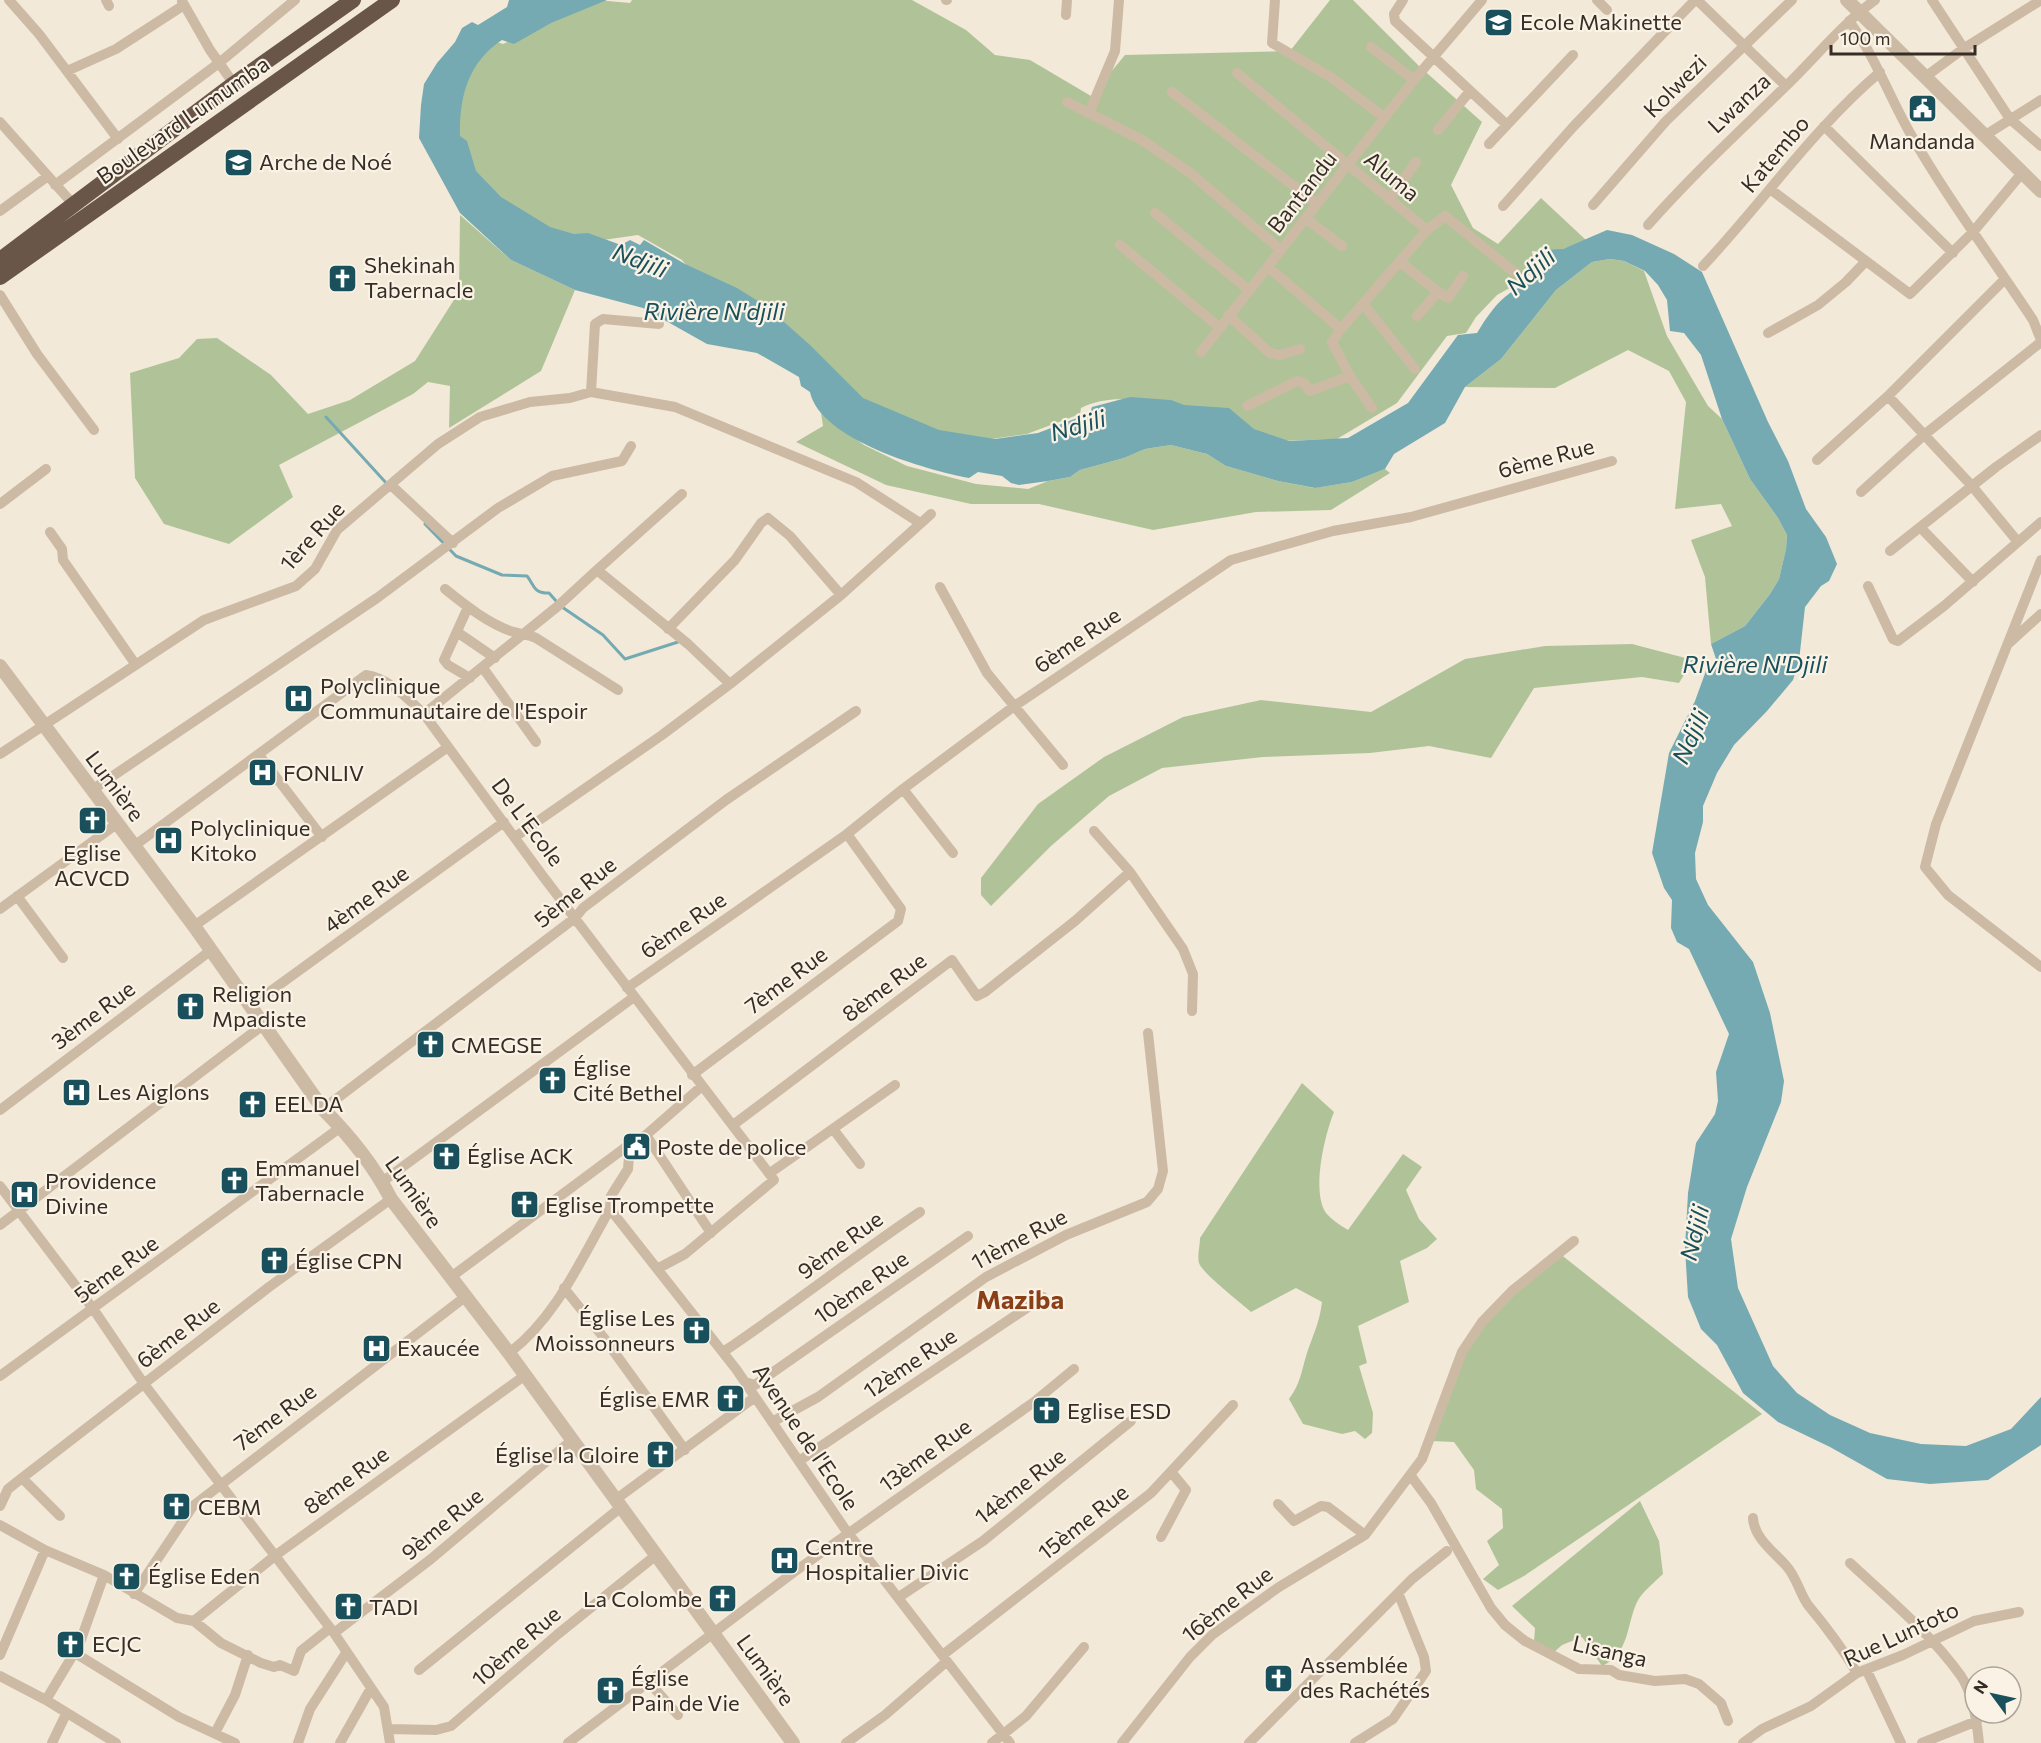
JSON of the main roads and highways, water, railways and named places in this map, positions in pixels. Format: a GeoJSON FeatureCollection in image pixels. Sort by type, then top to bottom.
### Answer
{"type":"FeatureCollection","features":[{"type":"Feature","properties":{"kind":"highway","name":"Boulevard Lumumba"},"geometry":{"type":"LineString","coordinates":[[0,260],[234,84],[353,0]]}},
{"type":"Feature","properties":{"kind":"highway","name":"Boulevard Lumumba"},"geometry":{"type":"LineString","coordinates":[[0,277],[392,0]]}},
{"type":"Feature","properties":{"kind":"water"},"geometry":{"type":"Polygon","coordinates":[[[509,0],[607,0],[551,23],[514,44],[502,40],[490,49],[474,70],[461,108],[460,136],[467,141],[476,171],[501,197],[550,227],[574,234],[588,233],[621,245],[630,240],[640,245],[644,240],[685,264],[737,288],[766,306],[810,345],[863,398],[939,430],[995,439],[1038,433],[1090,413],[1092,407],[1130,397],[1171,400],[1184,405],[1229,408],[1254,429],[1289,441],[1348,438],[1408,403],[1458,335],[1477,333],[1500,301],[1538,275],[1545,265],[1543,250],[1563,249],[1607,230],[1632,235],[1674,254],[1702,272],[1768,422],[1788,461],[1806,509],[1826,537],[1837,564],[1829,581],[1821,586],[1805,607],[1799,661],[1793,680],[1734,745],[1717,773],[1703,806],[1703,822],[1695,853],[1696,879],[1708,905],[1753,962],[1770,1013],[1784,1081],[1781,1102],[1747,1187],[1731,1239],[1738,1288],[1773,1366],[1797,1393],[1830,1415],[1870,1433],[1921,1444],[1966,1446],[2011,1429],[2041,1397],[2041,1445],[1988,1480],[1930,1484],[1887,1479],[1830,1447],[1778,1422],[1743,1393],[1717,1345],[1701,1329],[1688,1297],[1685,1248],[1688,1193],[1696,1143],[1715,1114],[1718,1101],[1716,1072],[1729,1034],[1689,949],[1677,942],[1671,928],[1672,900],[1664,888],[1652,853],[1669,753],[1695,701],[1707,668],[1716,659],[1711,644],[1745,626],[1770,594],[1779,579],[1787,535],[1778,518],[1750,479],[1722,419],[1701,355],[1684,333],[1670,331],[1667,300],[1658,285],[1645,271],[1624,261],[1610,259],[1592,262],[1556,290],[1501,359],[1465,387],[1445,423],[1394,454],[1385,469],[1352,482],[1315,488],[1278,481],[1226,466],[1207,454],[1171,445],[1145,449],[1124,458],[1080,470],[1070,477],[1019,485],[1011,483],[1002,476],[978,472],[969,478],[951,474],[878,450],[833,425],[818,409],[810,392],[801,386],[799,377],[757,353],[707,344],[643,308],[575,290],[511,260],[460,213],[419,138],[424,84],[437,63],[455,42],[462,28],[472,22],[478,25],[507,7],[509,0]]]}},
{"type":"Feature","properties":{"kind":"waterway"},"geometry":{"type":"LineString","coordinates":[[326,417],[388,485]]}},
{"type":"Feature","properties":{"kind":"waterway"},"geometry":{"type":"LineString","coordinates":[[425,524],[456,556],[502,575],[527,576],[537,590],[549,593],[557,602]]}},
{"type":"Feature","properties":{"kind":"waterway"},"geometry":{"type":"LineString","coordinates":[[562,607],[603,635],[625,659],[678,642]]}},
{"type":"Feature","properties":{"kind":"place","name":"Ecole Makinette"},"geometry":{"type":"Point","coordinates":[1499,22]}},
{"type":"Feature","properties":{"kind":"place","name":"Mandanda"},"geometry":{"type":"Point","coordinates":[1922,109]}},
{"type":"Feature","properties":{"kind":"place","name":"Arche de Noé"},"geometry":{"type":"Point","coordinates":[238,162]}},
{"type":"Feature","properties":{"kind":"place","name":"Shekinah Tabernacle"},"geometry":{"type":"Point","coordinates":[343,278]}},
{"type":"Feature","properties":{"kind":"place","name":"Polyclinique Communautaire de l'Espoir"},"geometry":{"type":"Point","coordinates":[299,699]}},
{"type":"Feature","properties":{"kind":"place","name":"FONLIV"},"geometry":{"type":"Point","coordinates":[262,773]}},
{"type":"Feature","properties":{"kind":"place","name":"Eglise ACVCD"},"geometry":{"type":"Point","coordinates":[92,821]}},
{"type":"Feature","properties":{"kind":"place","name":"Polyclinique Kitoko"},"geometry":{"type":"Point","coordinates":[169,841]}},
{"type":"Feature","properties":{"kind":"place","name":"Religion Mpadiste"},"geometry":{"type":"Point","coordinates":[191,1007]}},
{"type":"Feature","properties":{"kind":"place","name":"CMEGSE"},"geometry":{"type":"Point","coordinates":[430,1045]}},
{"type":"Feature","properties":{"kind":"place","name":"Église Cité Bethel"},"geometry":{"type":"Point","coordinates":[552,1081]}},
{"type":"Feature","properties":{"kind":"place","name":"Les Aiglons"},"geometry":{"type":"Point","coordinates":[76,1092]}},
{"type":"Feature","properties":{"kind":"place","name":"EELDA"},"geometry":{"type":"Point","coordinates":[253,1104]}},
{"type":"Feature","properties":{"kind":"place","name":"Poste de police"},"geometry":{"type":"Point","coordinates":[636,1147]}},
{"type":"Feature","properties":{"kind":"place","name":"Église ACK"},"geometry":{"type":"Point","coordinates":[446,1156]}},
{"type":"Feature","properties":{"kind":"place","name":"Emmanuel Tabernacle"},"geometry":{"type":"Point","coordinates":[234,1181]}},
{"type":"Feature","properties":{"kind":"place","name":"Providence Divine"},"geometry":{"type":"Point","coordinates":[24,1194]}},
{"type":"Feature","properties":{"kind":"place","name":"Eglise Trompette"},"geometry":{"type":"Point","coordinates":[524,1205]}},
{"type":"Feature","properties":{"kind":"place","name":"Église CPN"},"geometry":{"type":"Point","coordinates":[274,1261]}},
{"type":"Feature","properties":{"kind":"place","name":"Église Les Moissonneurs"},"geometry":{"type":"Point","coordinates":[696,1331]}},
{"type":"Feature","properties":{"kind":"place","name":"Exaucée"},"geometry":{"type":"Point","coordinates":[376,1348]}},
{"type":"Feature","properties":{"kind":"place","name":"Église EMR"},"geometry":{"type":"Point","coordinates":[731,1399]}},
{"type":"Feature","properties":{"kind":"place","name":"Eglise ESD"},"geometry":{"type":"Point","coordinates":[1046,1411]}},
{"type":"Feature","properties":{"kind":"place","name":"Église la Gloire"},"geometry":{"type":"Point","coordinates":[660,1455]}},
{"type":"Feature","properties":{"kind":"place","name":"CEBM"},"geometry":{"type":"Point","coordinates":[177,1507]}},
{"type":"Feature","properties":{"kind":"place","name":"Centre Hospitalier Divic"},"geometry":{"type":"Point","coordinates":[784,1560]}},
{"type":"Feature","properties":{"kind":"place","name":"Église Eden"},"geometry":{"type":"Point","coordinates":[127,1576]}},
{"type":"Feature","properties":{"kind":"place","name":"La Colombe"},"geometry":{"type":"Point","coordinates":[723,1599]}},
{"type":"Feature","properties":{"kind":"place","name":"TADI"},"geometry":{"type":"Point","coordinates":[348,1607]}},
{"type":"Feature","properties":{"kind":"place","name":"ECJC"},"geometry":{"type":"Point","coordinates":[71,1644]}},
{"type":"Feature","properties":{"kind":"place","name":"Assemblée des Rachétés"},"geometry":{"type":"Point","coordinates":[1279,1678]}},
{"type":"Feature","properties":{"kind":"place","name":"Église Pain de Vie"},"geometry":{"type":"Point","coordinates":[610,1691]}},
{"type":"Feature","properties":{"kind":"district","name":"Maziba"},"geometry":{"type":"Point","coordinates":[1020,1300]}},
{"type":"Feature","properties":{"kind":"water label","name":"Ndjili"},"geometry":{"type":"Point","coordinates":[640,261]}},
{"type":"Feature","properties":{"kind":"water label","name":"Ndjili"},"geometry":{"type":"Point","coordinates":[1531,272]}},
{"type":"Feature","properties":{"kind":"water label","name":"Rivière N'djili"},"geometry":{"type":"Point","coordinates":[714,312]}},
{"type":"Feature","properties":{"kind":"water label","name":"Ndjili"},"geometry":{"type":"Point","coordinates":[1078,426]}},
{"type":"Feature","properties":{"kind":"water label","name":"Rivière N'Djili"},"geometry":{"type":"Point","coordinates":[1755,665]}},
{"type":"Feature","properties":{"kind":"water label","name":"Ndjili"},"geometry":{"type":"Point","coordinates":[1691,737]}},
{"type":"Feature","properties":{"kind":"water label","name":"Ndjili"},"geometry":{"type":"Point","coordinates":[1695,1233]}}]}
